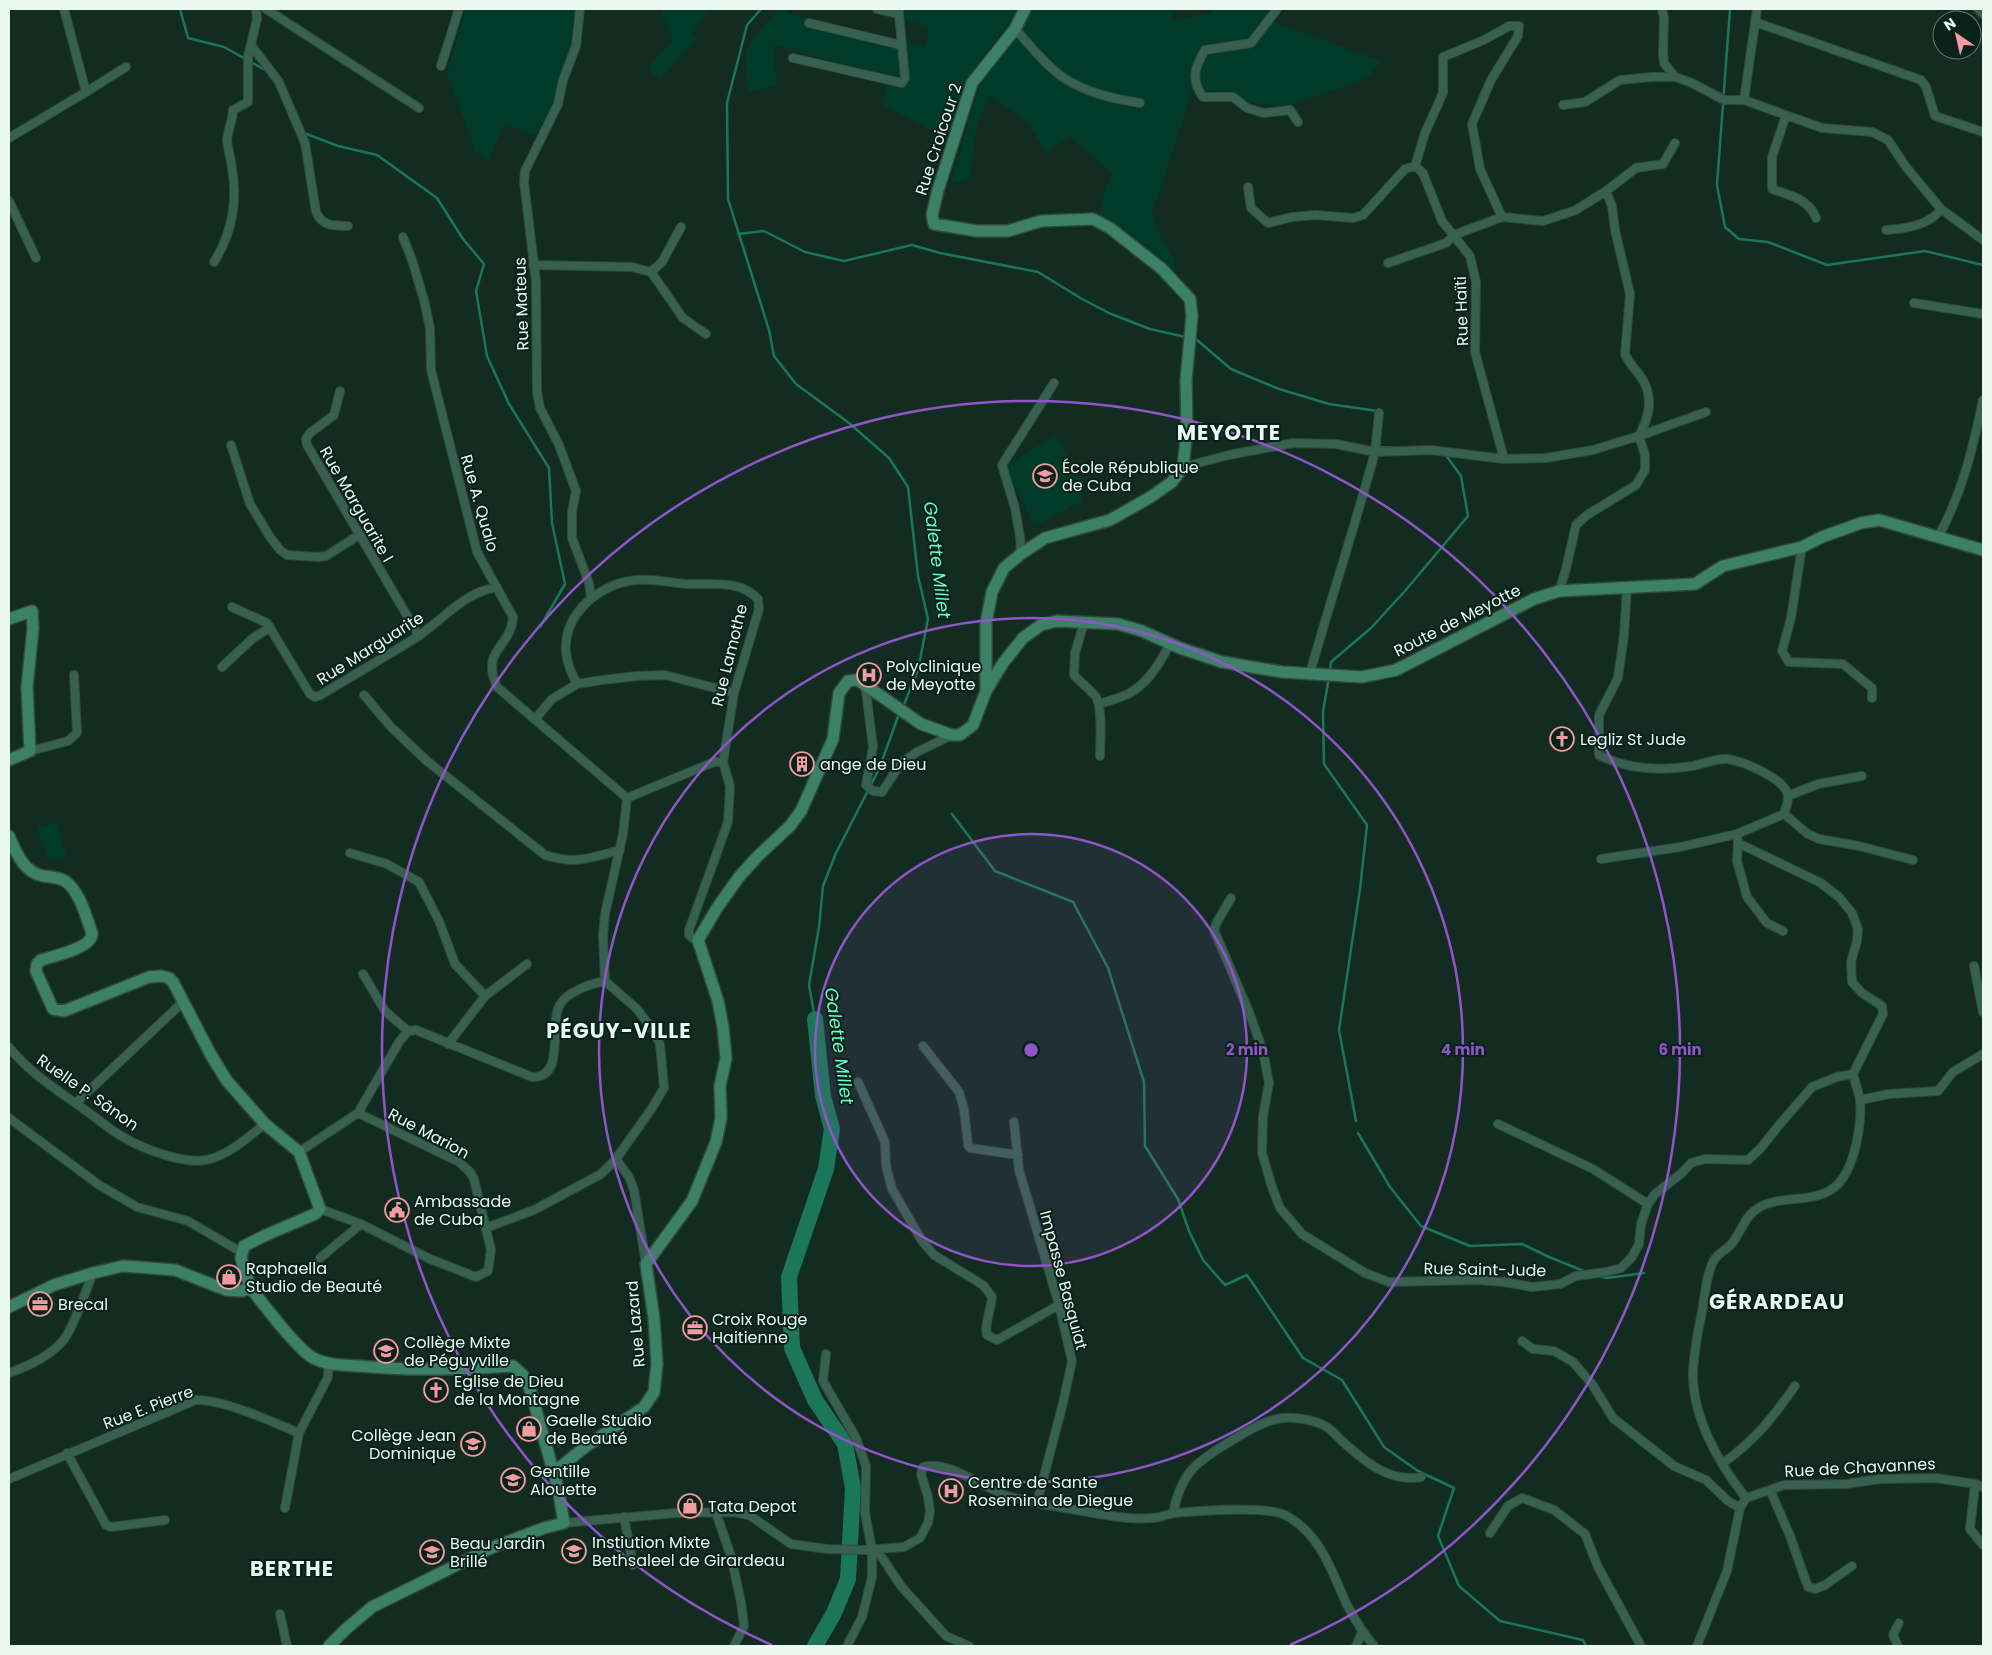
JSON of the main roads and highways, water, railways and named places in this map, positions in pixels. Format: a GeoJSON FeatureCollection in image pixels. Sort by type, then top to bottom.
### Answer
{"type":"FeatureCollection","features":[{"type":"Feature","properties":{"kind":"waterway"},"geometry":{"type":"LineString","coordinates":[[180,9],[188,38],[224,47],[267,71]]}},
{"type":"Feature","properties":{"kind":"waterway","name":"Galette Millet"},"geometry":{"type":"LineString","coordinates":[[761,9],[747,25],[727,103],[728,199],[769,330],[774,356],[796,384],[849,423],[889,458],[908,487],[918,576],[928,619],[918,670],[903,707]]}},
{"type":"Feature","properties":{"kind":"waterway"},"geometry":{"type":"LineString","coordinates":[[1730,9],[1717,185],[1725,227],[1739,239],[1768,242],[1827,265],[1925,251],[1983,265]]}},
{"type":"Feature","properties":{"kind":"waterway"},"geometry":{"type":"LineString","coordinates":[[304,133],[338,146],[377,155],[437,198],[463,239],[484,264],[476,291],[487,356],[509,404],[549,468],[552,523],[565,584],[540,627]]}},
{"type":"Feature","properties":{"kind":"waterway"},"geometry":{"type":"LineString","coordinates":[[738,234],[764,231],[805,252],[844,261],[912,245],[940,253],[1038,272],[1111,314],[1150,329],[1185,337]]}},
{"type":"Feature","properties":{"kind":"waterway"},"geometry":{"type":"LineString","coordinates":[[1197,340],[1231,369],[1279,389],[1329,404],[1378,411]]}},
{"type":"Feature","properties":{"kind":"waterway"},"geometry":{"type":"LineString","coordinates":[[1379,445],[1379,447],[1399,448]]}},
{"type":"Feature","properties":{"kind":"waterway"},"geometry":{"type":"LineString","coordinates":[[1330,672],[1331,662],[1371,628],[1468,516],[1461,476],[1445,454]]}},
{"type":"Feature","properties":{"kind":"waterway"},"geometry":{"type":"LineString","coordinates":[[1329,677],[1323,712],[1324,764],[1367,825],[1360,889],[1339,1030],[1356,1121]]}},
{"type":"Feature","properties":{"kind":"waterway","name":"Galette Millet"},"geometry":{"type":"LineString","coordinates":[[815,1019],[809,985],[819,927],[823,886],[836,853],[879,769],[899,714]]}},
{"type":"Feature","properties":{"kind":"waterway"},"geometry":{"type":"LineString","coordinates":[[952,814],[995,871],[1073,902],[1108,968],[1144,1082],[1145,1146],[1178,1199],[1189,1231],[1203,1260],[1225,1285],[1247,1275],[1303,1358],[1342,1380],[1384,1447],[1418,1471],[1454,1488],[1438,1536],[1459,1586],[1500,1621],[1583,1640],[1586,1646]]}},
{"type":"Feature","properties":{"kind":"waterway","name":"Galette Millet"},"geometry":{"type":"LineString","coordinates":[[815,1019],[823,1096],[832,1129],[826,1169],[789,1277],[792,1348],[815,1400],[845,1444],[853,1488],[848,1579],[834,1613],[815,1646]]}},
{"type":"Feature","properties":{"kind":"waterway"},"geometry":{"type":"LineString","coordinates":[[1358,1133],[1390,1187],[1421,1226],[1470,1246],[1522,1244],[1586,1272]]}},
{"type":"Feature","properties":{"kind":"waterway"},"geometry":{"type":"LineString","coordinates":[[1598,1276],[1607,1278],[1644,1273]]}},
{"type":"Feature","properties":{"kind":"place","name":"École République de Cuba"},"geometry":{"type":"Point","coordinates":[1045,476]}},
{"type":"Feature","properties":{"kind":"place","name":"Polyclinique de Meyotte"},"geometry":{"type":"Point","coordinates":[869,675]}},
{"type":"Feature","properties":{"kind":"place","name":"Legliz St Jude"},"geometry":{"type":"Point","coordinates":[1562,739]}},
{"type":"Feature","properties":{"kind":"place","name":"ange de Dieu"},"geometry":{"type":"Point","coordinates":[802,764]}},
{"type":"Feature","properties":{"kind":"place","name":"Ambassade de Cuba"},"geometry":{"type":"Point","coordinates":[397,1210]}},
{"type":"Feature","properties":{"kind":"place","name":"Raphaella Studio de Beauté"},"geometry":{"type":"Point","coordinates":[229,1277]}},
{"type":"Feature","properties":{"kind":"place","name":"Brecal"},"geometry":{"type":"Point","coordinates":[40,1304]}},
{"type":"Feature","properties":{"kind":"place","name":"Croix Rouge Haitienne"},"geometry":{"type":"Point","coordinates":[695,1328]}},
{"type":"Feature","properties":{"kind":"place","name":"Collège Mixte de Péguyville"},"geometry":{"type":"Point","coordinates":[386,1351]}},
{"type":"Feature","properties":{"kind":"place","name":"Eglise de Dieu de la Montagne"},"geometry":{"type":"Point","coordinates":[436,1390]}},
{"type":"Feature","properties":{"kind":"place","name":"Gaelle Studio de Beauté"},"geometry":{"type":"Point","coordinates":[529,1429]}},
{"type":"Feature","properties":{"kind":"place","name":"Collège Jean Dominique"},"geometry":{"type":"Point","coordinates":[473,1444]}},
{"type":"Feature","properties":{"kind":"place","name":"Gentille Alouette"},"geometry":{"type":"Point","coordinates":[513,1480]}},
{"type":"Feature","properties":{"kind":"place","name":"Centre de Sante Rosemina de Diegue"},"geometry":{"type":"Point","coordinates":[951,1491]}},
{"type":"Feature","properties":{"kind":"place","name":"Tata Depot"},"geometry":{"type":"Point","coordinates":[690,1506]}},
{"type":"Feature","properties":{"kind":"place","name":"Instiution Mixte Bethsaleel de Girardeau"},"geometry":{"type":"Point","coordinates":[574,1551]}},
{"type":"Feature","properties":{"kind":"place","name":"Beau Jardin Brillé"},"geometry":{"type":"Point","coordinates":[432,1552]}},
{"type":"Feature","properties":{"kind":"district","name":"MEYOTTE"},"geometry":{"type":"Point","coordinates":[1229,433]}},
{"type":"Feature","properties":{"kind":"district","name":"PÉGUY-VILLE"},"geometry":{"type":"Point","coordinates":[619,1031]}},
{"type":"Feature","properties":{"kind":"district","name":"GÉRARDEAU"},"geometry":{"type":"Point","coordinates":[1777,1302]}},
{"type":"Feature","properties":{"kind":"district","name":"BERTHE"},"geometry":{"type":"Point","coordinates":[292,1569]}}]}
